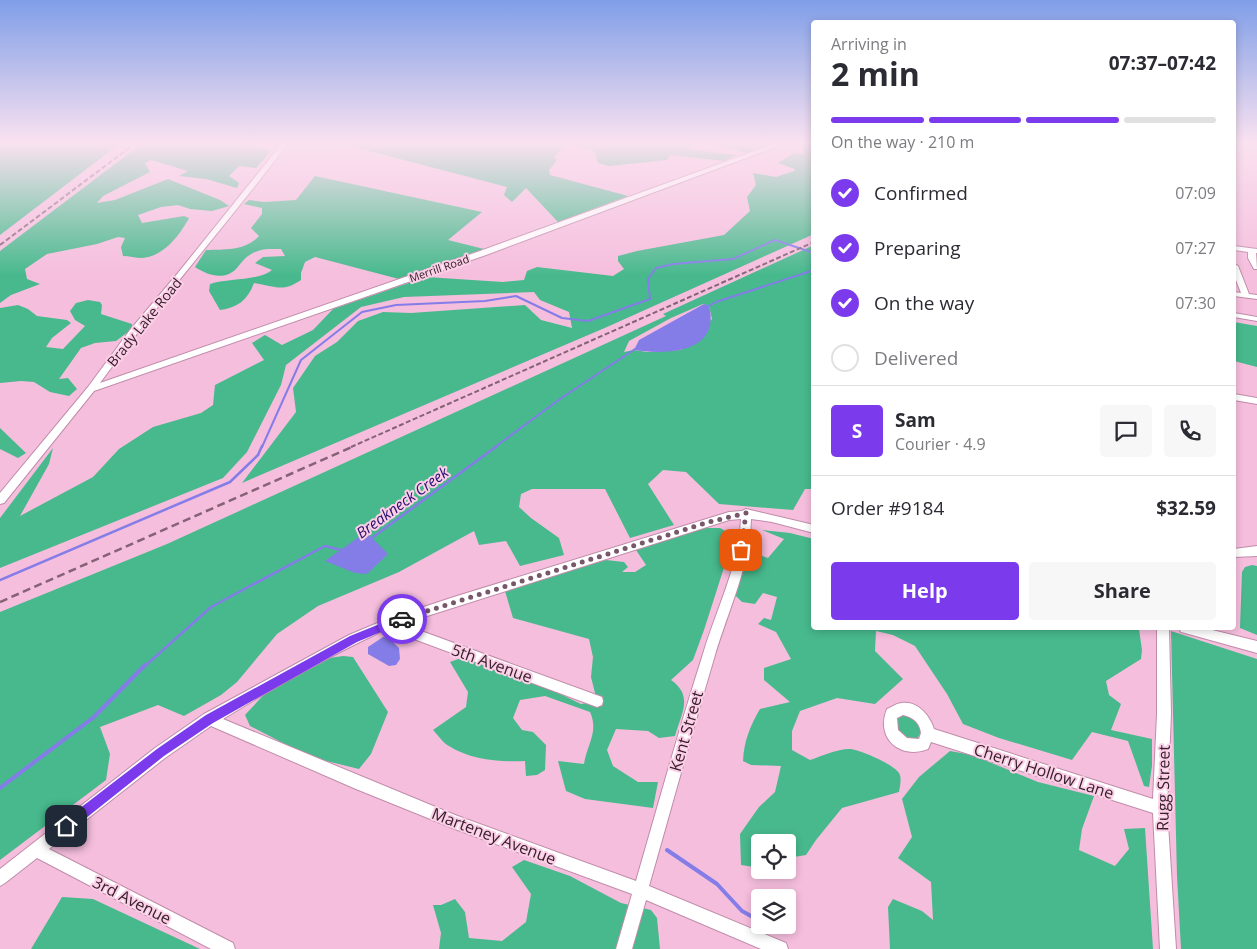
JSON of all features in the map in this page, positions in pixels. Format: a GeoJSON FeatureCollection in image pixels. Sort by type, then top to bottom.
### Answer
{"type":"FeatureCollection","features":[{"type":"Feature","properties":{"kind":"street","name":"Brady Lake Road"},"geometry":{"type":"LineString","coordinates":[[0,500],[91,390],[135,330],[251,186]]}},
{"type":"Feature","properties":{"kind":"street","name":"Merrill Road"},"geometry":{"type":"LineString","coordinates":[[91,390],[483,253],[665,186]]}},
{"type":"Feature","properties":{"kind":"street"},"geometry":{"type":"LineString","coordinates":[[1236,248],[1255,250],[1252,258],[1257,267]]}},
{"type":"Feature","properties":{"kind":"street"},"geometry":{"type":"LineString","coordinates":[[1236,271],[1246,296]]}},
{"type":"Feature","properties":{"kind":"street"},"geometry":{"type":"LineString","coordinates":[[1236,294],[1257,298]]}},
{"type":"Feature","properties":{"kind":"street"},"geometry":{"type":"LineString","coordinates":[[1236,315],[1257,319]]}},
{"type":"Feature","properties":{"kind":"street"},"geometry":{"type":"LineString","coordinates":[[1236,397],[1257,401]]}},
{"type":"Feature","properties":{"kind":"street"},"geometry":{"type":"LineString","coordinates":[[0,878],[160,752],[209,719],[315,659],[387,624],[709,522],[746,513],[811,527]]}},
{"type":"Feature","properties":{"kind":"street","name":"Kent Street"},"geometry":{"type":"LineString","coordinates":[[624,949],[680,751],[738,561],[745,530],[746,513]]}},
{"type":"Feature","properties":{"kind":"street"},"geometry":{"type":"LineString","coordinates":[[1236,553],[1257,551]]}},
{"type":"Feature","properties":{"kind":"street","name":"5th Avenue"},"geometry":{"type":"LineString","coordinates":[[387,624],[597,701]]}},
{"type":"Feature","properties":{"kind":"street","name":"Rugg Street"},"geometry":{"type":"LineString","coordinates":[[1163,630],[1164,714],[1160,808],[1168,949]]}},
{"type":"Feature","properties":{"kind":"street"},"geometry":{"type":"LineString","coordinates":[[1193,630],[1257,647]]}},
{"type":"Feature","properties":{"kind":"street","name":"Marteney Avenue"},"geometry":{"type":"LineString","coordinates":[[209,719],[455,822],[641,890],[780,949]]}},
{"type":"Feature","properties":{"kind":"street","name":"Cherry Hollow Lane"},"geometry":{"type":"LineString","coordinates":[[928,734],[1160,808]]}},
{"type":"Feature","properties":{"kind":"street","name":"3rd Avenue"},"geometry":{"type":"LineString","coordinates":[[36,850],[227,949]]}},
{"type":"Feature","properties":{"kind":"green space"},"geometry":{"type":"Polygon","coordinates":[[[0,186],[64,186],[0,235],[0,186]]]}},
{"type":"Feature","properties":{"kind":"green space"},"geometry":{"type":"Polygon","coordinates":[[[85,186],[122,186],[103,196],[97,203],[115,200],[150,186],[186,186],[220,200],[229,206],[212,211],[190,209],[178,205],[161,207],[138,215],[142,223],[184,216],[189,218],[170,244],[150,257],[123,256],[121,247],[125,238],[118,237],[97,244],[47,254],[25,269],[27,279],[40,284],[11,295],[0,303],[0,251],[85,186]]]}},
{"type":"Feature","properties":{"kind":"green space"},"geometry":{"type":"Polygon","coordinates":[[[307,186],[363,186],[482,212],[448,240],[484,249],[399,279],[315,257],[305,262],[301,273],[301,280],[294,284],[278,288],[254,283],[249,294],[241,302],[220,310],[209,291],[210,284],[266,274],[272,270],[255,263],[263,257],[285,256],[281,249],[260,250],[248,256],[231,273],[215,276],[195,267],[206,250],[241,247],[259,236],[251,228],[262,214],[262,208],[244,204],[249,200],[264,202],[296,200],[307,186]]]}},
{"type":"Feature","properties":{"kind":"green space"},"geometry":{"type":"Polygon","coordinates":[[[504,186],[592,186],[628,196],[558,222],[526,188],[512,202],[504,195],[507,187],[504,186]]]}},
{"type":"Feature","properties":{"kind":"green space"},"geometry":{"type":"Polygon","coordinates":[[[755,186],[811,186],[811,235],[607,327],[242,483],[296,412],[293,388],[315,356],[337,342],[358,321],[383,312],[411,313],[525,305],[541,320],[572,328],[569,312],[540,300],[534,292],[404,297],[361,307],[286,365],[281,385],[247,452],[223,478],[0,568],[0,518],[53,448],[49,464],[20,516],[93,477],[119,449],[153,427],[201,413],[213,405],[215,385],[264,360],[252,343],[265,335],[282,345],[313,330],[333,309],[426,277],[503,282],[524,280],[527,271],[537,267],[613,276],[624,269],[618,261],[618,256],[724,235],[750,211],[747,197],[755,186]]]}},
{"type":"Feature","properties":{"kind":"green space"},"geometry":{"type":"Polygon","coordinates":[[[811,246],[811,489],[805,489],[793,510],[719,504],[686,472],[663,470],[648,484],[674,525],[630,538],[605,489],[532,489],[521,494],[519,507],[559,538],[564,555],[520,566],[506,541],[479,545],[474,531],[399,572],[318,606],[277,634],[237,682],[221,695],[184,716],[158,705],[100,727],[110,754],[106,780],[0,860],[0,612],[167,544],[666,316],[663,314],[811,246]],[[703,304],[671,318],[629,341],[624,352],[634,350],[647,352],[681,350],[712,319],[709,306],[703,304]]]}},
{"type":"Feature","properties":{"kind":"green space"},"geometry":{"type":"Polygon","coordinates":[[[88,300],[100,302],[102,305],[101,314],[132,324],[132,329],[116,341],[95,343],[81,348],[59,379],[68,378],[77,389],[69,396],[50,392],[34,382],[0,383],[0,308],[18,305],[28,309],[37,316],[67,320],[71,323],[52,338],[46,347],[63,349],[85,326],[75,320],[70,311],[76,303],[88,300]]]}},
{"type":"Feature","properties":{"kind":"green space"},"geometry":{"type":"Polygon","coordinates":[[[1236,322],[1257,326],[1257,367],[1236,362],[1236,322]]]}},
{"type":"Feature","properties":{"kind":"green space"},"geometry":{"type":"Polygon","coordinates":[[[0,428],[26,453],[18,458],[0,449],[0,428]]]}},
{"type":"Feature","properties":{"kind":"green space"},"geometry":{"type":"Polygon","coordinates":[[[704,528],[720,528],[727,532],[724,547],[729,552],[693,660],[671,680],[678,686],[684,699],[684,706],[675,736],[659,738],[648,731],[616,729],[607,750],[613,766],[638,782],[658,782],[653,808],[585,799],[566,791],[558,761],[584,764],[592,738],[592,719],[590,712],[545,696],[520,700],[513,718],[522,730],[533,732],[546,745],[545,770],[537,775],[526,776],[525,761],[486,759],[458,751],[445,743],[433,730],[466,707],[468,692],[450,662],[464,657],[552,690],[581,704],[597,701],[591,677],[593,657],[589,639],[513,618],[505,591],[606,560],[624,562],[628,567],[622,572],[635,572],[646,565],[636,550],[652,543],[704,528]]]}},
{"type":"Feature","properties":{"kind":"green space"},"geometry":{"type":"Polygon","coordinates":[[[762,530],[790,533],[811,538],[811,630],[1139,630],[1142,650],[1141,659],[1106,681],[1109,695],[1121,704],[1111,730],[1152,739],[1152,766],[1149,787],[1144,786],[1128,741],[1092,732],[1072,760],[999,738],[963,724],[947,694],[915,646],[893,635],[876,631],[875,651],[903,679],[875,704],[837,698],[800,711],[792,731],[792,750],[810,760],[844,749],[868,754],[896,769],[901,780],[899,792],[842,808],[806,855],[796,857],[796,834],[751,834],[751,867],[741,865],[740,834],[759,807],[775,792],[781,766],[751,765],[743,761],[746,740],[760,709],[790,702],[764,680],[764,668],[791,659],[776,632],[758,624],[764,618],[771,620],[777,597],[763,593],[755,604],[742,602],[733,593],[748,551],[768,558],[784,539],[762,530]]]}},
{"type":"Feature","properties":{"kind":"green space"},"geometry":{"type":"Polygon","coordinates":[[[1257,566],[1257,635],[1240,628],[1242,572],[1245,567],[1257,566]]]}},
{"type":"Feature","properties":{"kind":"green space"},"geometry":{"type":"Polygon","coordinates":[[[1171,631],[1257,659],[1257,949],[1181,949],[1177,876],[1171,631]]]}},
{"type":"Feature","properties":{"kind":"green space"},"geometry":{"type":"Polygon","coordinates":[[[353,657],[388,712],[371,754],[359,769],[310,757],[250,726],[245,715],[271,687],[329,658],[353,657]]]}},
{"type":"Feature","properties":{"kind":"green space"},"geometry":{"type":"Polygon","coordinates":[[[901,715],[912,718],[919,725],[921,732],[917,739],[908,740],[896,731],[896,719],[901,715]]]}},
{"type":"Feature","properties":{"kind":"green space"},"geometry":{"type":"Polygon","coordinates":[[[950,751],[972,755],[1038,782],[1094,796],[1082,829],[1079,850],[1115,866],[1129,849],[1124,829],[1145,828],[1153,949],[890,949],[888,907],[893,899],[922,911],[933,920],[931,882],[898,858],[912,837],[902,799],[919,777],[950,751]]]}},
{"type":"Feature","properties":{"kind":"green space"},"geometry":{"type":"Polygon","coordinates":[[[524,860],[570,876],[621,903],[651,910],[657,918],[660,949],[439,949],[441,933],[433,905],[441,905],[455,899],[465,912],[469,938],[502,941],[526,922],[531,894],[512,867],[524,860]]]}},
{"type":"Feature","properties":{"kind":"green space"},"geometry":{"type":"Polygon","coordinates":[[[62,897],[93,899],[200,949],[31,949],[62,897]]]}},
{"type":"Feature","properties":{"kind":"shaded area"},"geometry":{"type":"Polygon","coordinates":[[[704,304],[709,306],[711,322],[707,333],[699,342],[688,348],[675,351],[634,350],[639,340],[704,304]]]}},
{"type":"Feature","properties":{"kind":"shaded area"},"geometry":{"type":"Polygon","coordinates":[[[366,532],[388,554],[367,574],[355,573],[325,561],[366,532]]]}},
{"type":"Feature","properties":{"kind":"shaded area"},"geometry":{"type":"Polygon","coordinates":[[[383,637],[389,638],[399,648],[400,659],[396,665],[389,666],[368,654],[368,647],[383,637]]]}},
{"type":"Feature","properties":{"kind":"waterway","name":"Breakneck Creek"},"geometry":{"type":"LineString","coordinates":[[262,447],[301,360],[362,312],[396,305],[485,301],[516,296],[562,318],[588,321],[650,299],[648,279],[656,268],[673,264],[733,259],[775,240],[811,252]]}},
{"type":"Feature","properties":{"kind":"waterway","name":"Breakneck Creek"},"geometry":{"type":"LineString","coordinates":[[707,307],[716,302],[811,271]]}},
{"type":"Feature","properties":{"kind":"waterway","name":"Breakneck Creek"},"geometry":{"type":"LineString","coordinates":[[495,447],[560,399],[635,349]]}},
{"type":"Feature","properties":{"kind":"waterway","name":"Breakneck Creek"},"geometry":{"type":"LineString","coordinates":[[0,580],[230,482],[258,455],[262,446]]}},
{"type":"Feature","properties":{"kind":"waterway","name":"Breakneck Creek"},"geometry":{"type":"LineString","coordinates":[[369,540],[497,446]]}},
{"type":"Feature","properties":{"kind":"waterway","name":"Breakneck Creek"},"geometry":{"type":"LineString","coordinates":[[144,667],[211,607],[325,546],[341,550]]}},
{"type":"Feature","properties":{"kind":"waterway","name":"Breakneck Creek"},"geometry":{"type":"LineString","coordinates":[[0,788],[94,717],[145,665]]}},
{"type":"Feature","properties":{"kind":"waterway"},"geometry":{"type":"LineString","coordinates":[[667,850],[717,884],[742,911],[751,916]]}},
{"type":"Feature","properties":{"kind":"railway"},"geometry":{"type":"LineString","coordinates":[[0,245],[78,186]]}},
{"type":"Feature","properties":{"kind":"railway"},"geometry":{"type":"LineString","coordinates":[[351,447],[811,243]]}},
{"type":"Feature","properties":{"kind":"railway"},"geometry":{"type":"LineString","coordinates":[[0,602],[354,446]]}},
{"type":"Feature","properties":{"kind":"way so far"},"geometry":{"type":"LineString","coordinates":[[402,619],[709,522],[746,513],[741,550]]}},
{"type":"Feature","properties":{"kind":"route"},"geometry":{"type":"LineString","coordinates":[[66,826],[160,752],[209,719],[353,639],[402,619]]}}]}
